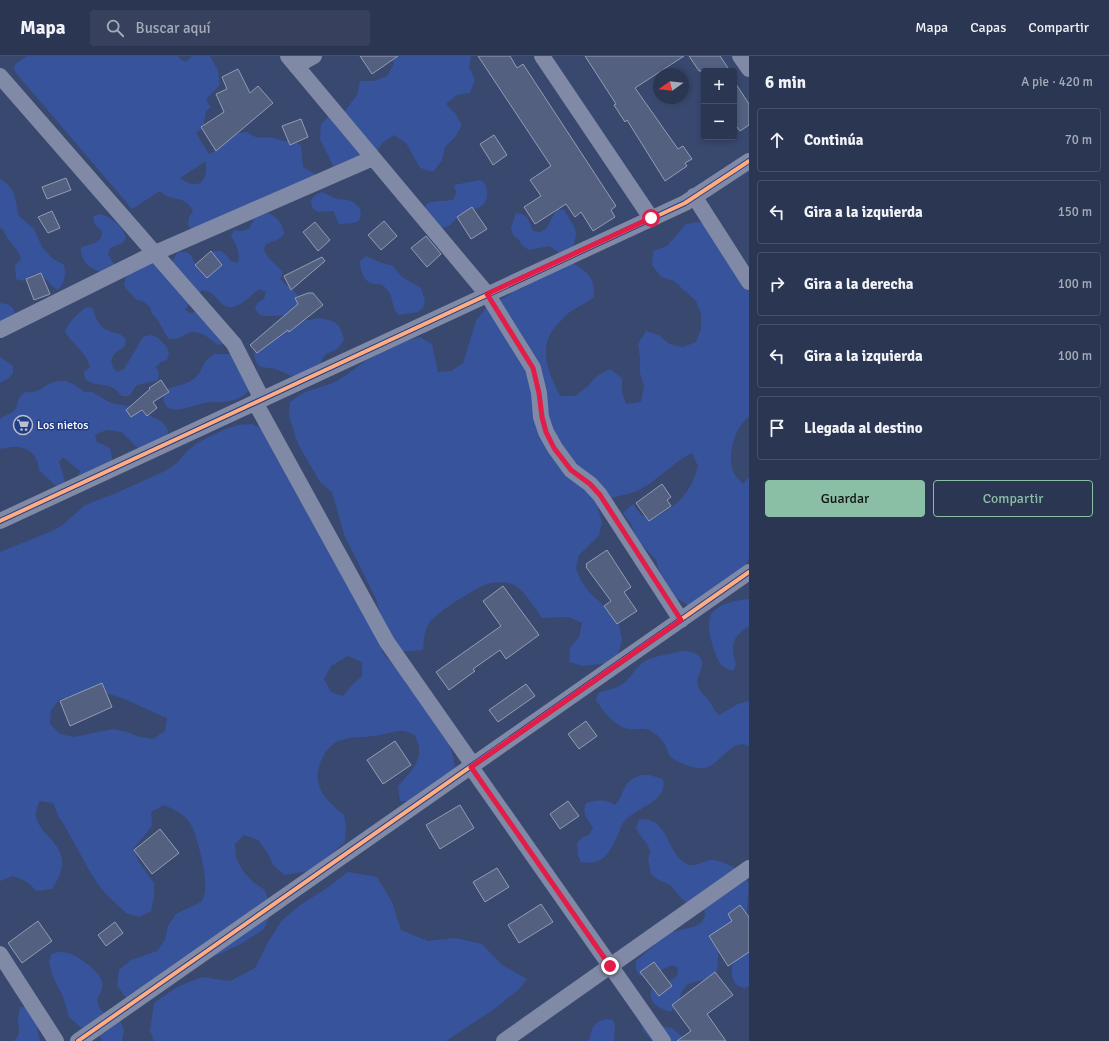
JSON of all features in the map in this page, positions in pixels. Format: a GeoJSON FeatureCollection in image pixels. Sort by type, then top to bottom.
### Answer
{"type":"FeatureCollection","features":[{"type":"Feature","properties":{"kind":"street"},"geometry":{"type":"LineString","coordinates":[[314,56],[292,61],[487,294],[533,368],[539,393],[542,417],[546,432],[554,448],[571,470],[590,484],[600,495],[681,620]]}},
{"type":"Feature","properties":{"kind":"street"},"geometry":{"type":"LineString","coordinates":[[542,56],[651,218]]}},
{"type":"Feature","properties":{"kind":"street"},"geometry":{"type":"LineString","coordinates":[[740,56],[749,69]]}},
{"type":"Feature","properties":{"kind":"street"},"geometry":{"type":"LineString","coordinates":[[0,76],[234,344],[258,401],[387,642],[663,1041]]}},
{"type":"Feature","properties":{"kind":"street"},"geometry":{"type":"LineString","coordinates":[[0,330],[155,253],[373,158]]}},
{"type":"Feature","properties":{"kind":"street"},"geometry":{"type":"LineString","coordinates":[[0,521],[685,203],[749,161]]}},
{"type":"Feature","properties":{"kind":"street"},"geometry":{"type":"LineString","coordinates":[[694,196],[749,282]]}},
{"type":"Feature","properties":{"kind":"street"},"geometry":{"type":"LineString","coordinates":[[78,1041],[749,572]]}},
{"type":"Feature","properties":{"kind":"street"},"geometry":{"type":"LineString","coordinates":[[504,1041],[749,868]]}},
{"type":"Feature","properties":{"kind":"street"},"geometry":{"type":"LineString","coordinates":[[0,954],[56,1041]]}},
{"type":"Feature","properties":{"kind":"shaded area"},"geometry":{"type":"Polygon","coordinates":[[[27,56],[178,56],[186,62],[192,56],[210,56],[218,71],[220,84],[206,100],[211,107],[206,111],[203,128],[196,133],[209,154],[218,150],[236,134],[247,132],[258,137],[292,141],[301,146],[303,167],[315,174],[319,179],[286,187],[280,190],[277,196],[192,230],[188,225],[189,217],[193,211],[190,206],[186,202],[168,196],[160,191],[132,209],[16,73],[14,69],[15,64],[27,56]],[[206,161],[180,178],[185,182],[198,184],[205,176],[206,161]]]}},
{"type":"Feature","properties":{"kind":"shaded area"},"geometry":{"type":"Polygon","coordinates":[[[391,56],[471,56],[469,68],[475,80],[470,93],[457,95],[446,104],[455,113],[462,125],[455,137],[445,147],[442,160],[433,172],[420,168],[406,143],[394,135],[382,143],[370,167],[357,174],[344,176],[333,166],[320,139],[321,124],[331,114],[345,111],[357,95],[360,81],[374,81],[387,76],[394,64],[391,56]]]}},
{"type":"Feature","properties":{"kind":"shaded area"},"geometry":{"type":"Polygon","coordinates":[[[0,179],[9,185],[14,194],[18,215],[34,229],[42,247],[52,258],[64,265],[64,278],[58,290],[42,275],[35,274],[22,281],[16,279],[15,265],[21,259],[7,238],[3,229],[0,228],[0,179]]]}},
{"type":"Feature","properties":{"kind":"shaded area"},"geometry":{"type":"Polygon","coordinates":[[[480,180],[487,188],[484,203],[478,208],[460,215],[449,226],[437,227],[425,211],[426,204],[454,199],[456,192],[454,185],[480,180]]]}},
{"type":"Feature","properties":{"kind":"shaded area"},"geometry":{"type":"Polygon","coordinates":[[[322,192],[337,199],[348,200],[356,204],[361,211],[359,221],[339,224],[333,211],[318,212],[312,208],[311,200],[322,192]]]}},
{"type":"Feature","properties":{"kind":"shaded area"},"geometry":{"type":"Polygon","coordinates":[[[557,209],[564,210],[575,228],[576,235],[573,248],[561,254],[549,246],[529,250],[513,235],[511,228],[516,213],[526,216],[533,231],[540,232],[546,229],[557,209]]]}},
{"type":"Feature","properties":{"kind":"shaded area"},"geometry":{"type":"Polygon","coordinates":[[[262,211],[271,214],[278,219],[284,234],[279,239],[266,244],[264,250],[268,257],[283,273],[280,279],[305,303],[288,315],[267,316],[260,315],[255,309],[257,303],[264,299],[266,292],[259,289],[245,301],[230,307],[225,306],[210,292],[202,290],[185,310],[191,313],[198,311],[226,343],[219,345],[198,332],[190,332],[176,339],[168,338],[157,319],[152,314],[150,307],[144,302],[137,300],[127,290],[124,284],[126,277],[150,259],[170,266],[177,253],[182,252],[188,253],[192,257],[197,267],[211,258],[214,251],[222,251],[231,261],[238,263],[238,250],[231,236],[234,230],[241,231],[249,229],[256,216],[262,211]]]}},
{"type":"Feature","properties":{"kind":"shaded area"},"geometry":{"type":"Polygon","coordinates":[[[100,214],[116,222],[126,237],[123,243],[110,248],[108,254],[115,266],[108,275],[86,263],[83,259],[81,247],[95,243],[101,238],[102,231],[94,223],[93,216],[100,214]]]}},
{"type":"Feature","properties":{"kind":"shaded area"},"geometry":{"type":"Polygon","coordinates":[[[700,222],[721,240],[739,276],[749,292],[749,416],[736,434],[731,456],[731,464],[735,475],[743,484],[749,477],[749,559],[743,569],[702,602],[688,605],[676,598],[660,573],[656,560],[636,538],[631,524],[623,513],[633,504],[641,515],[654,518],[677,503],[692,484],[698,466],[692,453],[680,460],[648,485],[635,492],[608,499],[598,509],[602,522],[599,535],[579,555],[576,568],[581,581],[619,625],[622,639],[619,652],[610,663],[583,666],[569,662],[570,648],[579,637],[582,623],[569,617],[542,618],[518,587],[504,582],[490,583],[481,586],[439,613],[427,626],[424,636],[423,650],[396,652],[388,640],[376,599],[344,534],[332,492],[320,482],[298,444],[289,416],[290,402],[305,392],[333,383],[368,359],[407,341],[420,337],[432,344],[438,372],[451,371],[463,363],[476,321],[485,309],[510,294],[521,284],[573,263],[587,273],[592,280],[594,297],[573,310],[555,327],[547,344],[546,353],[549,370],[560,396],[575,396],[587,387],[597,376],[610,369],[622,378],[622,392],[626,404],[641,402],[644,386],[640,373],[638,344],[646,331],[659,335],[669,344],[683,347],[696,342],[701,329],[701,314],[696,301],[674,281],[661,277],[652,265],[653,251],[667,246],[686,224],[700,222]]]}},
{"type":"Feature","properties":{"kind":"shaded area"},"geometry":{"type":"Polygon","coordinates":[[[366,256],[393,266],[402,277],[421,288],[425,301],[423,308],[418,312],[398,315],[395,311],[391,295],[386,288],[381,284],[371,283],[363,275],[360,261],[366,256]]]}},
{"type":"Feature","properties":{"kind":"shaded area"},"geometry":{"type":"Polygon","coordinates":[[[0,303],[6,304],[14,309],[16,315],[0,326],[0,303]]]}},
{"type":"Feature","properties":{"kind":"shaded area"},"geometry":{"type":"Polygon","coordinates":[[[86,307],[93,308],[100,325],[106,330],[120,334],[126,339],[125,346],[114,354],[111,360],[113,367],[117,372],[124,369],[143,337],[150,335],[157,337],[167,347],[169,353],[167,360],[161,362],[156,367],[159,373],[158,380],[137,385],[129,396],[122,396],[112,387],[95,384],[85,379],[84,372],[90,367],[86,357],[65,332],[76,315],[86,307]]]}},
{"type":"Feature","properties":{"kind":"shaded area"},"geometry":{"type":"Polygon","coordinates":[[[319,318],[330,320],[339,326],[344,339],[336,350],[325,355],[318,370],[291,376],[276,369],[258,365],[254,352],[259,347],[284,334],[287,330],[299,322],[319,318]]]}},
{"type":"Feature","properties":{"kind":"shaded area"},"geometry":{"type":"Polygon","coordinates":[[[214,354],[231,354],[251,388],[242,396],[229,401],[202,403],[179,409],[172,409],[167,406],[164,401],[164,391],[191,381],[198,375],[204,363],[214,354]]]}},
{"type":"Feature","properties":{"kind":"shaded area"},"geometry":{"type":"Polygon","coordinates":[[[0,357],[13,366],[13,373],[9,378],[0,383],[0,357]]]}},
{"type":"Feature","properties":{"kind":"shaded area"},"geometry":{"type":"Polygon","coordinates":[[[59,381],[66,381],[85,392],[92,392],[111,403],[132,407],[159,420],[165,425],[168,431],[167,445],[142,452],[122,432],[108,430],[101,432],[95,435],[97,442],[110,448],[113,462],[77,478],[80,471],[63,457],[59,462],[65,481],[62,487],[55,485],[39,470],[36,458],[31,452],[23,448],[16,447],[0,448],[0,419],[14,411],[20,397],[25,392],[39,390],[59,381]]]}},
{"type":"Feature","properties":{"kind":"shaded area"},"geometry":{"type":"Polygon","coordinates":[[[252,424],[266,431],[379,639],[383,653],[401,674],[407,686],[418,696],[449,740],[455,767],[453,782],[415,801],[400,801],[398,786],[413,769],[418,759],[419,746],[415,735],[404,731],[398,731],[374,736],[347,738],[337,741],[328,749],[323,757],[318,776],[321,791],[344,815],[346,828],[345,842],[313,870],[285,875],[274,866],[267,852],[258,840],[244,835],[235,844],[236,858],[243,871],[253,882],[265,890],[269,903],[270,916],[264,929],[241,944],[188,969],[139,996],[125,997],[117,985],[119,970],[131,960],[157,951],[165,940],[168,926],[176,914],[201,902],[205,893],[205,883],[203,864],[198,843],[188,820],[180,813],[164,805],[151,812],[152,826],[134,848],[138,861],[154,883],[154,897],[151,911],[139,917],[126,913],[106,894],[89,870],[59,817],[53,803],[39,801],[36,811],[38,822],[59,850],[62,863],[60,875],[52,889],[37,891],[27,882],[13,876],[0,881],[0,552],[52,531],[64,524],[85,505],[114,494],[165,471],[177,463],[187,451],[199,442],[225,429],[238,425],[252,424]],[[348,656],[331,666],[324,679],[331,692],[343,696],[362,676],[362,662],[348,656]],[[101,692],[60,699],[51,710],[50,724],[60,734],[74,737],[113,729],[140,737],[153,739],[165,731],[167,718],[127,700],[101,692]]]}},
{"type":"Feature","properties":{"kind":"shaded area"},"geometry":{"type":"Polygon","coordinates":[[[749,599],[749,626],[739,634],[734,642],[733,652],[736,665],[733,671],[723,666],[718,659],[709,630],[710,617],[715,610],[724,604],[749,599]]]}},
{"type":"Feature","properties":{"kind":"shaded area"},"geometry":{"type":"Polygon","coordinates":[[[681,651],[694,653],[700,657],[702,665],[697,683],[701,692],[719,715],[738,704],[749,701],[749,746],[743,744],[736,745],[710,766],[705,768],[692,767],[682,764],[674,759],[661,739],[651,731],[643,729],[630,729],[620,726],[606,714],[596,700],[598,693],[624,683],[645,661],[654,657],[681,651]]]}},
{"type":"Feature","properties":{"kind":"shaded area"},"geometry":{"type":"Polygon","coordinates":[[[642,775],[649,775],[663,779],[661,793],[650,804],[636,812],[624,822],[610,849],[602,859],[589,863],[581,862],[578,856],[577,842],[583,837],[589,835],[593,828],[585,814],[586,803],[601,801],[615,805],[627,784],[642,775]]]}},
{"type":"Feature","properties":{"kind":"shaded area"},"geometry":{"type":"Polygon","coordinates":[[[646,819],[654,822],[660,827],[680,859],[687,864],[696,865],[710,860],[723,862],[745,876],[748,884],[746,915],[740,925],[720,947],[715,974],[708,979],[688,984],[683,990],[677,1004],[670,1012],[654,1004],[651,993],[652,988],[665,984],[677,976],[678,968],[672,965],[644,976],[639,975],[636,969],[636,961],[668,933],[696,926],[702,922],[705,916],[704,909],[684,901],[670,885],[657,879],[651,874],[648,859],[650,852],[648,845],[639,834],[636,827],[639,820],[646,819]]]}},
{"type":"Feature","properties":{"kind":"shaded area"},"geometry":{"type":"Polygon","coordinates":[[[348,872],[377,877],[392,902],[401,930],[428,941],[455,938],[482,944],[502,965],[527,979],[519,989],[497,1007],[446,1041],[154,1041],[150,1031],[154,1003],[177,987],[202,977],[230,981],[255,968],[267,944],[282,920],[303,903],[327,888],[348,872]]]}},
{"type":"Feature","properties":{"kind":"shaded area"},"geometry":{"type":"Polygon","coordinates":[[[749,951],[749,986],[744,988],[738,986],[733,980],[732,968],[737,958],[749,951]]]}},
{"type":"Feature","properties":{"kind":"shaded area"},"geometry":{"type":"Polygon","coordinates":[[[59,952],[72,954],[86,963],[99,975],[102,987],[97,999],[98,1004],[102,1012],[121,1023],[124,1030],[122,1041],[102,1041],[100,1036],[80,1027],[69,1017],[63,997],[53,977],[49,963],[51,954],[59,952]]]}},
{"type":"Feature","properties":{"kind":"shaded area"},"geometry":{"type":"Polygon","coordinates":[[[20,1007],[27,1007],[35,1018],[40,1041],[14,1041],[19,1032],[18,1020],[20,1007]]]}},
{"type":"Feature","properties":{"kind":"shaded area"},"geometry":{"type":"Polygon","coordinates":[[[606,1019],[613,1020],[615,1026],[614,1041],[586,1041],[590,1039],[594,1026],[598,1022],[606,1019]]]}},
{"type":"Feature","properties":{"kind":"shaded area"},"geometry":{"type":"Polygon","coordinates":[[[641,1022],[658,1023],[665,1027],[672,1028],[687,1041],[652,1041],[643,1030],[641,1022]]]}},
{"type":"Feature","properties":{"kind":"building"},"geometry":{"type":"Polygon","coordinates":[[[360,56],[398,56],[372,74],[360,56]]]}},
{"type":"Feature","properties":{"kind":"building"},"geometry":{"type":"Polygon","coordinates":[[[478,56],[510,56],[517,68],[523,64],[616,206],[611,210],[615,217],[593,231],[581,212],[575,217],[566,204],[535,224],[524,207],[541,196],[530,180],[551,166],[478,56]]]}},
{"type":"Feature","properties":{"kind":"building"},"geometry":{"type":"Polygon","coordinates":[[[585,56],[684,56],[666,68],[653,68],[653,76],[635,88],[678,149],[683,146],[692,159],[685,163],[687,166],[665,181],[627,120],[625,122],[614,105],[616,104],[585,56]]]}},
{"type":"Feature","properties":{"kind":"building"},"geometry":{"type":"Polygon","coordinates":[[[689,56],[720,56],[728,68],[701,68],[701,71],[699,71],[689,56]]]}},
{"type":"Feature","properties":{"kind":"building"},"geometry":{"type":"Polygon","coordinates":[[[238,69],[250,93],[258,86],[273,103],[216,151],[201,127],[224,112],[216,94],[227,89],[222,77],[238,69]]]}},
{"type":"Feature","properties":{"kind":"building"},"geometry":{"type":"Polygon","coordinates":[[[737,86],[749,104],[749,125],[740,131],[737,127],[737,86]]]}},
{"type":"Feature","properties":{"kind":"building"},"geometry":{"type":"Polygon","coordinates":[[[301,119],[308,137],[290,145],[282,126],[301,119]]]}},
{"type":"Feature","properties":{"kind":"building"},"geometry":{"type":"Polygon","coordinates":[[[494,135],[507,155],[493,165],[480,144],[494,135]]]}},
{"type":"Feature","properties":{"kind":"building"},"geometry":{"type":"Polygon","coordinates":[[[66,178],[71,190],[47,199],[42,187],[66,178]]]}},
{"type":"Feature","properties":{"kind":"building"},"geometry":{"type":"Polygon","coordinates":[[[472,207],[487,229],[471,239],[457,217],[472,207]]]}},
{"type":"Feature","properties":{"kind":"building"},"geometry":{"type":"Polygon","coordinates":[[[52,211],[60,228],[48,233],[38,217],[52,211]]]}},
{"type":"Feature","properties":{"kind":"building"},"geometry":{"type":"Polygon","coordinates":[[[384,221],[397,236],[381,250],[368,235],[384,221]]]}},
{"type":"Feature","properties":{"kind":"building"},"geometry":{"type":"Polygon","coordinates":[[[315,222],[330,240],[318,251],[303,232],[315,222]]]}},
{"type":"Feature","properties":{"kind":"building"},"geometry":{"type":"Polygon","coordinates":[[[426,236],[441,254],[427,267],[411,248],[426,236]]]}},
{"type":"Feature","properties":{"kind":"building"},"geometry":{"type":"Polygon","coordinates":[[[211,251],[222,265],[207,278],[195,265],[211,251]]]}},
{"type":"Feature","properties":{"kind":"building"},"geometry":{"type":"Polygon","coordinates":[[[322,257],[325,261],[291,290],[284,276],[322,257]]]}},
{"type":"Feature","properties":{"kind":"building"},"geometry":{"type":"Polygon","coordinates":[[[41,273],[50,294],[34,300],[26,279],[41,273]]]}},
{"type":"Feature","properties":{"kind":"building"},"geometry":{"type":"Polygon","coordinates":[[[308,293],[313,293],[323,305],[289,332],[288,330],[257,353],[250,345],[298,304],[295,298],[308,293]]]}},
{"type":"Feature","properties":{"kind":"building"},"geometry":{"type":"Polygon","coordinates":[[[161,380],[169,392],[153,402],[157,408],[147,416],[142,410],[131,417],[126,410],[150,389],[149,388],[161,380]]]}},
{"type":"Feature","properties":{"kind":"building"},"geometry":{"type":"Polygon","coordinates":[[[662,484],[671,497],[667,500],[671,506],[649,521],[636,503],[662,484]]]}},
{"type":"Feature","properties":{"kind":"building"},"geometry":{"type":"Polygon","coordinates":[[[607,550],[631,587],[624,592],[637,611],[617,624],[604,606],[611,601],[586,567],[586,564],[607,550]]]}},
{"type":"Feature","properties":{"kind":"building"},"geometry":{"type":"Polygon","coordinates":[[[503,586],[539,635],[506,659],[500,650],[473,669],[475,671],[449,690],[436,672],[501,626],[483,601],[503,586]]]}},
{"type":"Feature","properties":{"kind":"building"},"geometry":{"type":"Polygon","coordinates":[[[102,683],[112,707],[70,726],[60,701],[102,683]]]}},
{"type":"Feature","properties":{"kind":"building"},"geometry":{"type":"Polygon","coordinates":[[[526,684],[535,696],[498,722],[489,710],[526,684]]]}},
{"type":"Feature","properties":{"kind":"building"},"geometry":{"type":"Polygon","coordinates":[[[586,721],[597,736],[579,749],[568,734],[586,721]]]}},
{"type":"Feature","properties":{"kind":"building"},"geometry":{"type":"Polygon","coordinates":[[[395,741],[411,765],[383,784],[367,760],[395,741]]]}},
{"type":"Feature","properties":{"kind":"building"},"geometry":{"type":"Polygon","coordinates":[[[568,801],[579,816],[560,829],[550,814],[568,801]]]}},
{"type":"Feature","properties":{"kind":"building"},"geometry":{"type":"Polygon","coordinates":[[[460,805],[474,828],[440,849],[426,825],[460,805]]]}},
{"type":"Feature","properties":{"kind":"building"},"geometry":{"type":"Polygon","coordinates":[[[160,829],[179,853],[152,874],[134,850],[160,829]]]}},
{"type":"Feature","properties":{"kind":"building"},"geometry":{"type":"Polygon","coordinates":[[[497,868],[509,887],[485,902],[473,882],[497,868]]]}},
{"type":"Feature","properties":{"kind":"building"},"geometry":{"type":"Polygon","coordinates":[[[541,904],[553,922],[519,943],[508,925],[541,904]]]}},
{"type":"Feature","properties":{"kind":"building"},"geometry":{"type":"Polygon","coordinates":[[[740,905],[749,917],[749,952],[728,966],[709,936],[732,921],[728,914],[740,905]]]}},
{"type":"Feature","properties":{"kind":"building"},"geometry":{"type":"Polygon","coordinates":[[[38,921],[52,941],[22,963],[8,943],[38,921]]]}},
{"type":"Feature","properties":{"kind":"building"},"geometry":{"type":"Polygon","coordinates":[[[115,922],[123,933],[106,946],[98,935],[115,922]]]}},
{"type":"Feature","properties":{"kind":"building"},"geometry":{"type":"Polygon","coordinates":[[[654,962],[672,986],[659,996],[640,972],[654,962]]]}},
{"type":"Feature","properties":{"kind":"building"},"geometry":{"type":"Polygon","coordinates":[[[715,972],[733,995],[707,1014],[726,1041],[677,1041],[691,1031],[672,1005],[715,972]]]}},
{"type":"Feature","properties":{"kind":"cycle path"},"geometry":{"type":"LineString","coordinates":[[0,521],[685,203],[749,161]]}},
{"type":"Feature","properties":{"kind":"cycle path"},"geometry":{"type":"LineString","coordinates":[[78,1041],[749,572]]}},
{"type":"Feature","properties":{"kind":"place","name":"Los nietos"},"geometry":{"type":"Point","coordinates":[23,425]}},
{"type":"Feature","properties":{"kind":"route"},"geometry":{"type":"LineString","coordinates":[[610,966],[471,767],[681,620],[600,495],[590,484],[571,470],[554,448],[546,432],[542,417],[539,393],[533,368],[487,294],[651,218]]}}]}
